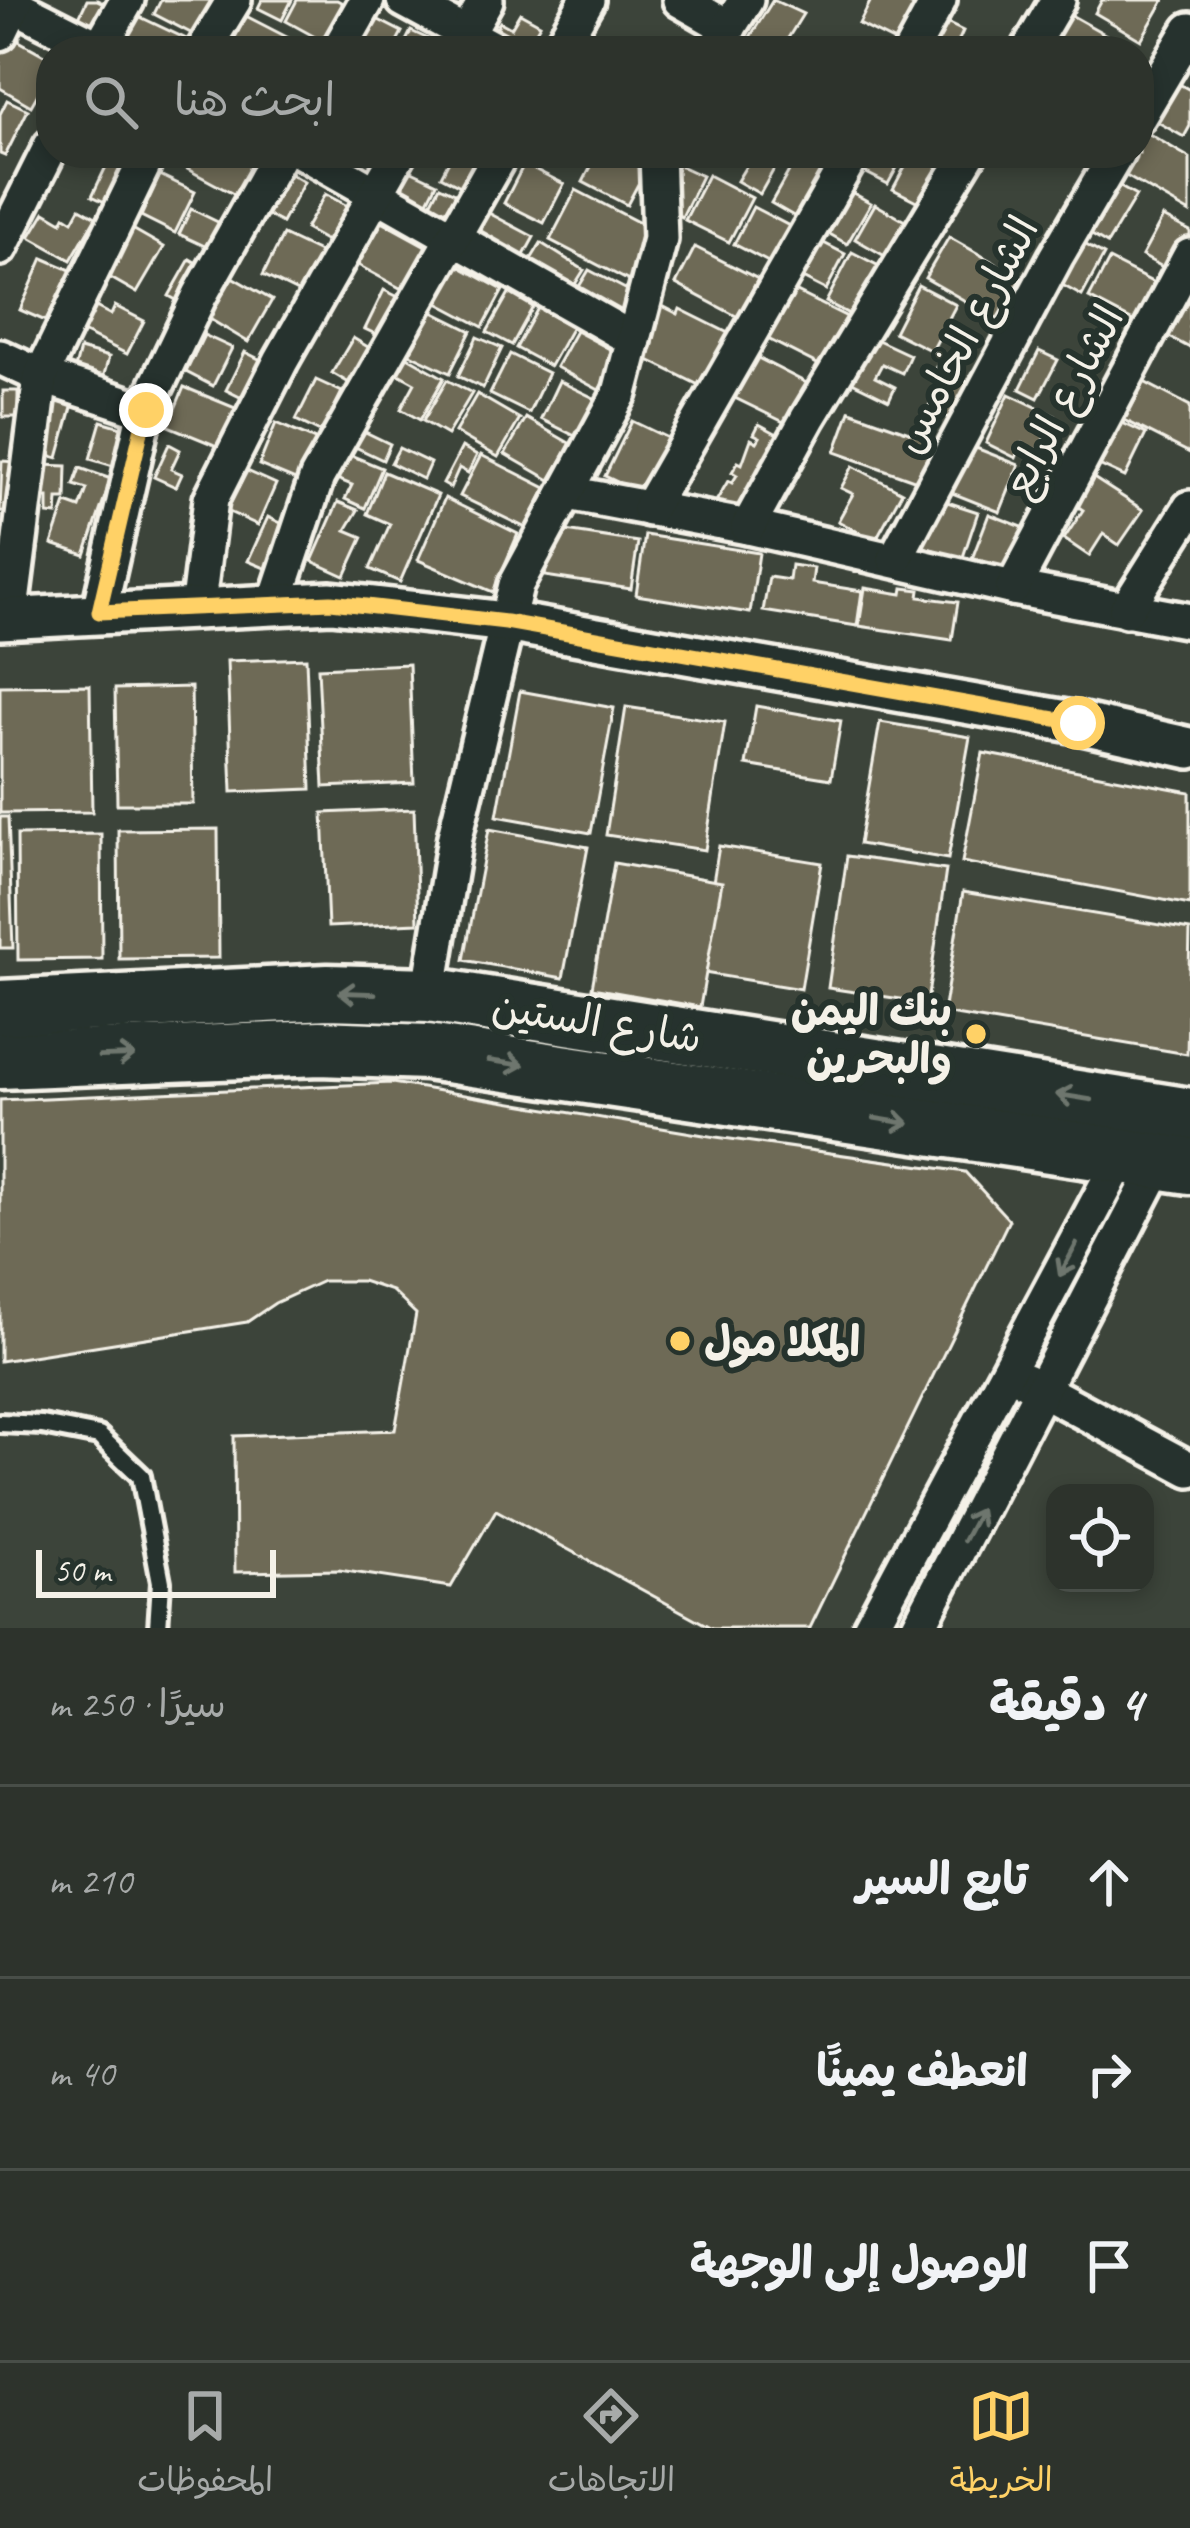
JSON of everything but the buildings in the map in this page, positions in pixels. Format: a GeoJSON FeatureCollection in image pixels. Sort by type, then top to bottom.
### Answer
{"type":"FeatureCollection","features":[{"type":"Feature","properties":{"kind":"highway","name":"شارع الستين"},"geometry":{"type":"LineString","coordinates":[[0,1007],[328,992],[429,995],[1190,1116]]}},
{"type":"Feature","properties":{"kind":"highway","name":"شارع الستين"},"geometry":{"type":"LineString","coordinates":[[0,1061],[320,1048],[427,1052],[1157,1161]]}},
{"type":"Feature","properties":{"kind":"street"},"geometry":{"type":"LineString","coordinates":[[108,36],[127,0]]}},
{"type":"Feature","properties":{"kind":"street"},"geometry":{"type":"LineString","coordinates":[[212,36],[234,0]]}},
{"type":"Feature","properties":{"kind":"street"},"geometry":{"type":"LineString","coordinates":[[347,36],[367,0]]}},
{"type":"Feature","properties":{"kind":"street"},"geometry":{"type":"LineString","coordinates":[[404,0],[454,36]]}},
{"type":"Feature","properties":{"kind":"street"},"geometry":{"type":"LineString","coordinates":[[465,36],[486,0]]}},
{"type":"Feature","properties":{"kind":"street"},"geometry":{"type":"LineString","coordinates":[[567,36],[587,0]]}},
{"type":"Feature","properties":{"kind":"street"},"geometry":{"type":"LineString","coordinates":[[680,0],[730,26]]}},
{"type":"Feature","properties":{"kind":"street"},"geometry":{"type":"LineString","coordinates":[[919,36],[939,0]]}},
{"type":"Feature","properties":{"kind":"street"},"geometry":{"type":"LineString","coordinates":[[1037,36],[1058,0]]}},
{"type":"Feature","properties":{"kind":"street"},"geometry":{"type":"LineString","coordinates":[[8,9],[69,36]]}},
{"type":"Feature","properties":{"kind":"street"},"geometry":{"type":"LineString","coordinates":[[1154,91],[1190,30]]}},
{"type":"Feature","properties":{"kind":"street"},"geometry":{"type":"LineString","coordinates":[[0,248],[40,168]]}},
{"type":"Feature","properties":{"kind":"street"},"geometry":{"type":"LineString","coordinates":[[142,168],[41,376],[5,619],[331,602],[506,622],[1078,723],[1190,748]]}},
{"type":"Feature","properties":{"kind":"street"},"geometry":{"type":"LineString","coordinates":[[99,612],[146,410],[200,295],[272,168]]}},
{"type":"Feature","properties":{"kind":"street"},"geometry":{"type":"LineString","coordinates":[[332,168],[634,340]]}},
{"type":"Feature","properties":{"kind":"street"},"geometry":{"type":"LineString","coordinates":[[197,611],[211,499],[280,361],[390,168]]}},
{"type":"Feature","properties":{"kind":"street"},"geometry":{"type":"LineString","coordinates":[[274,606],[317,477],[493,168]]}},
{"type":"Feature","properties":{"kind":"street"},"geometry":{"type":"LineString","coordinates":[[429,995],[454,837],[516,585],[620,393],[660,239],[658,168]]}},
{"type":"Feature","properties":{"kind":"street"},"geometry":{"type":"LineString","coordinates":[[650,509],[844,168]]}},
{"type":"Feature","properties":{"kind":"street"},"geometry":{"type":"LineString","coordinates":[[748,527],[808,418],[960,168]]}},
{"type":"Feature","properties":{"kind":"street","name":"الشارع الخامس"},"geometry":{"type":"LineString","coordinates":[[895,559],[1056,257],[1109,168]]}},
{"type":"Feature","properties":{"kind":"street","name":"الشارع الرابع"},"geometry":{"type":"LineString","coordinates":[[1013,588],[1190,256]]}},
{"type":"Feature","properties":{"kind":"street"},"geometry":{"type":"LineString","coordinates":[[0,357],[41,376],[146,410]]}},
{"type":"Feature","properties":{"kind":"street"},"geometry":{"type":"LineString","coordinates":[[568,494],[748,527],[1013,588],[1190,620]]}},
{"type":"Feature","properties":{"kind":"street"},"geometry":{"type":"LineString","coordinates":[[1126,610],[1190,508]]}},
{"type":"Feature","properties":{"kind":"street"},"geometry":{"type":"LineString","coordinates":[[870,1628],[1008,1374],[1157,1161]]}},
{"type":"Feature","properties":{"kind":"street"},"geometry":{"type":"LineString","coordinates":[[917,1628],[1044,1389],[1157,1161]]}},
{"type":"Feature","properties":{"kind":"street"},"geometry":{"type":"LineString","coordinates":[[1008,1374],[1190,1469]]}},
{"type":"Feature","properties":{"kind":"lane"},"geometry":{"type":"LineString","coordinates":[[0,1423],[99,1436],[141,1475],[161,1582],[158,1628]]}},
{"type":"Feature","properties":{"kind":"place","name":"بنك اليمن والبحرين"},"geometry":{"type":"Point","coordinates":[976,1034]}},
{"type":"Feature","properties":{"kind":"place","name":"المكلا مول"},"geometry":{"type":"Point","coordinates":[680,1341]}},
{"type":"Feature","properties":{"kind":"route"},"geometry":{"type":"LineString","coordinates":[[146,410],[99,612],[331,602],[506,622],[1078,723]]}}]}
